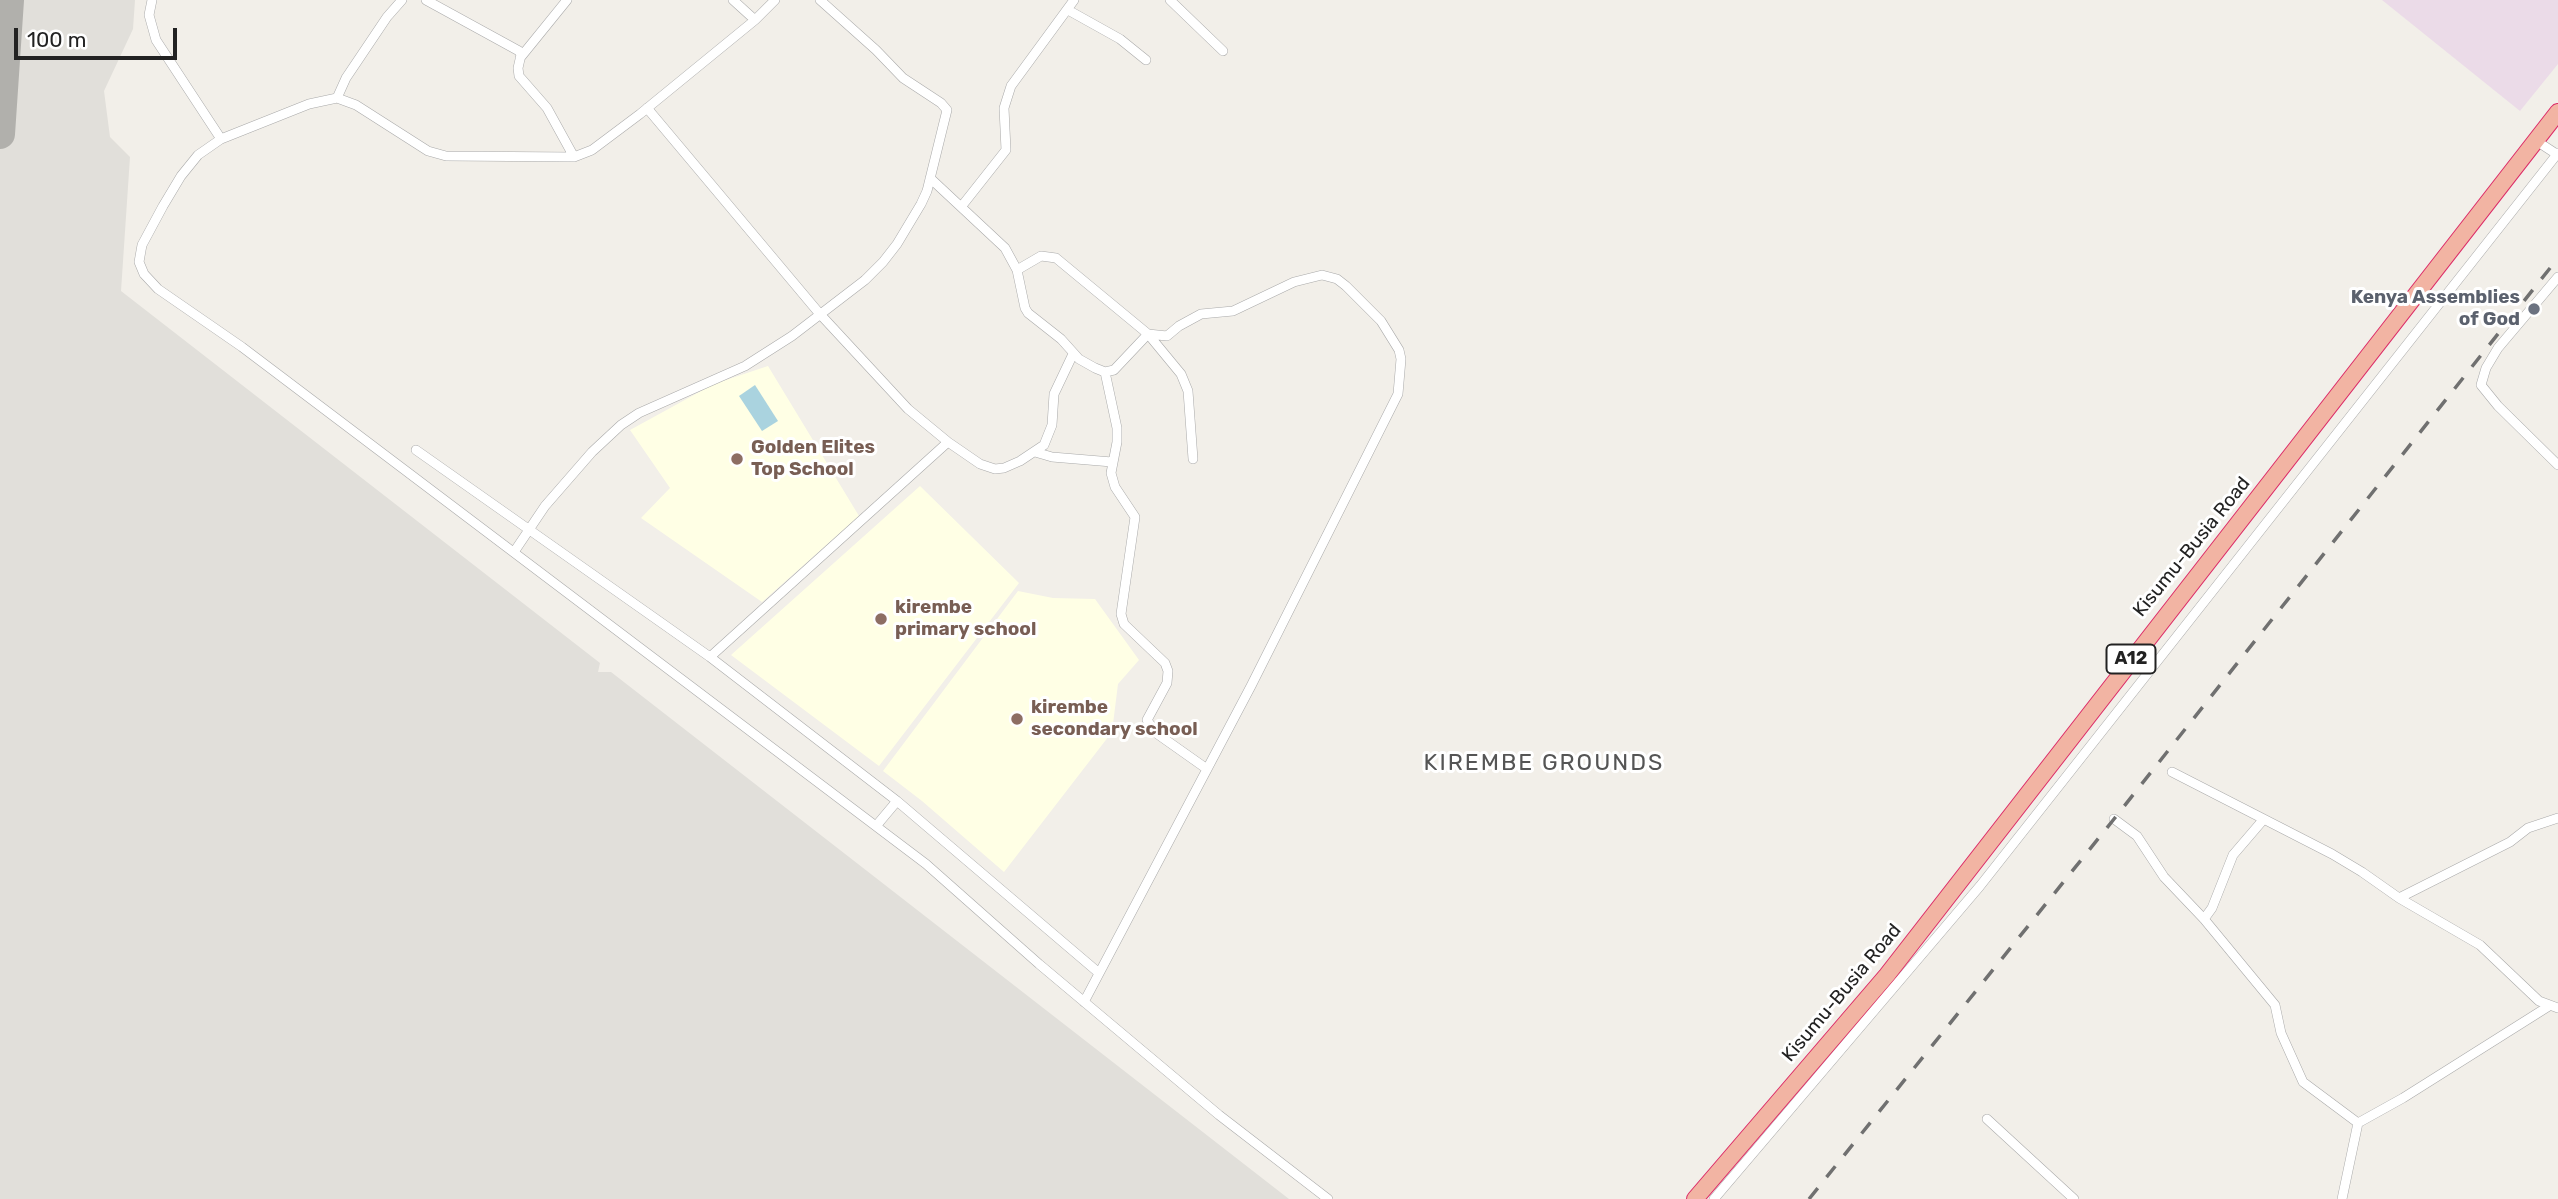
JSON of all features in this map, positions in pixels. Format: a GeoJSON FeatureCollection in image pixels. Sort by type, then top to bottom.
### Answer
{"type":"FeatureCollection","features":[{"type":"Feature","properties":{"kind":"highway","name":"Kisumu-Busia Road"},"geometry":{"type":"LineString","coordinates":[[1695,1199],[1895,965],[2558,112]]}},
{"type":"Feature","properties":{"kind":"street"},"geometry":{"type":"LineString","coordinates":[[152,0],[149,15],[156,40],[221,139]]}},
{"type":"Feature","properties":{"kind":"street"},"geometry":{"type":"LineString","coordinates":[[337,98],[346,78],[387,17],[402,0]]}},
{"type":"Feature","properties":{"kind":"street"},"geometry":{"type":"LineString","coordinates":[[426,0],[520,52],[517,68],[519,76],[547,108],[574,157]]}},
{"type":"Feature","properties":{"kind":"street"},"geometry":{"type":"LineString","coordinates":[[520,58],[567,0]]}},
{"type":"Feature","properties":{"kind":"street"},"geometry":{"type":"LineString","coordinates":[[733,0],[755,20]]}},
{"type":"Feature","properties":{"kind":"street"},"geometry":{"type":"LineString","coordinates":[[775,0],[755,20],[647,108],[592,150],[574,157],[446,156],[428,151],[356,105],[337,98],[309,104],[221,139],[198,155],[181,176],[163,206],[142,245],[139,262],[144,274],[158,289],[243,347],[926,864],[1219,1115],[1328,1199]]}},
{"type":"Feature","properties":{"kind":"street"},"geometry":{"type":"LineString","coordinates":[[514,552],[545,506],[592,452],[630,418],[745,366],[783,342],[864,280],[890,253],[921,204],[947,118],[945,107],[903,78],[877,50],[820,0]]}},
{"type":"Feature","properties":{"kind":"street"},"geometry":{"type":"LineString","coordinates":[[961,207],[1006,150],[1004,108],[1011,86],[1074,0]]}},
{"type":"Feature","properties":{"kind":"street"},"geometry":{"type":"LineString","coordinates":[[1170,0],[1223,51]]}},
{"type":"Feature","properties":{"kind":"street"},"geometry":{"type":"LineString","coordinates":[[1068,10],[1120,39],[1146,60]]}},
{"type":"Feature","properties":{"kind":"street"},"geometry":{"type":"LineString","coordinates":[[647,108],[819,313],[908,409],[980,464],[995,470],[1020,461],[1035,452],[1050,435],[1054,394],[1073,354]]}},
{"type":"Feature","properties":{"kind":"street"},"geometry":{"type":"LineString","coordinates":[[1714,1199],[1980,886],[2558,154],[2535,140]]}},
{"type":"Feature","properties":{"kind":"street"},"geometry":{"type":"LineString","coordinates":[[930,178],[1005,248],[1017,270],[1028,313],[1061,339],[1084,363],[1105,372],[1114,370],[1148,334]]}},
{"type":"Feature","properties":{"kind":"street"},"geometry":{"type":"LineString","coordinates":[[1017,270],[1041,256],[1056,258],[1148,334],[1181,374],[1188,391],[1193,459]]}},
{"type":"Feature","properties":{"kind":"street"},"geometry":{"type":"LineString","coordinates":[[1084,1002],[1208,769],[1398,394],[1401,359],[1393,336],[1346,286],[1337,279],[1322,275],[1294,282],[1233,311],[1201,314],[1167,335],[1148,334]]}},
{"type":"Feature","properties":{"kind":"street"},"geometry":{"type":"LineString","coordinates":[[2558,277],[2498,348],[2486,368],[2481,385],[2558,464]]}},
{"type":"Feature","properties":{"kind":"street"},"geometry":{"type":"LineString","coordinates":[[1105,372],[1117,428],[1111,473],[1115,487],[1135,517],[1121,614],[1124,624],[1165,663],[1168,671],[1167,683],[1147,720],[1156,733],[1208,769]]}},
{"type":"Feature","properties":{"kind":"street"},"geometry":{"type":"LineString","coordinates":[[710,657],[948,442]]}},
{"type":"Feature","properties":{"kind":"street"},"geometry":{"type":"LineString","coordinates":[[416,450],[710,657],[897,802],[1100,973]]}},
{"type":"Feature","properties":{"kind":"street"},"geometry":{"type":"LineString","coordinates":[[1035,452],[1052,457],[1112,462]]}},
{"type":"Feature","properties":{"kind":"street"},"geometry":{"type":"LineString","coordinates":[[2172,772],[2332,854],[2399,898],[2480,945],[2539,1001],[2554,1007]]}},
{"type":"Feature","properties":{"kind":"street"},"geometry":{"type":"LineString","coordinates":[[876,826],[897,802]]}},
{"type":"Feature","properties":{"kind":"street"},"geometry":{"type":"LineString","coordinates":[[2399,898],[2510,842],[2528,828],[2558,818]]}},
{"type":"Feature","properties":{"kind":"street"},"geometry":{"type":"LineString","coordinates":[[2114,819],[2137,836],[2164,877],[2204,919],[2276,1005],[2281,1032],[2304,1082],[2358,1123]]}},
{"type":"Feature","properties":{"kind":"street"},"geometry":{"type":"LineString","coordinates":[[2204,919],[2212,908],[2233,855],[2263,820]]}},
{"type":"Feature","properties":{"kind":"street"},"geometry":{"type":"LineString","coordinates":[[2342,1199],[2358,1123],[2554,1007]]}},
{"type":"Feature","properties":{"kind":"street"},"geometry":{"type":"LineString","coordinates":[[1987,1119],[2074,1199]]}},
{"type":"Feature","properties":{"kind":"shaded area"},"geometry":{"type":"Polygon","coordinates":[[[0,0],[135,0],[133,29],[104,91],[110,137],[130,157],[121,291],[600,663],[598,672],[611,672],[1289,1199],[0,1199],[0,0]]]}},
{"type":"Feature","properties":{"kind":"shaded area"},"geometry":{"type":"Polygon","coordinates":[[[2382,0],[2558,0],[2558,64],[2520,111],[2382,0]]]}},
{"type":"Feature","properties":{"kind":"shaded area","name":"Golden Elites Top School"},"geometry":{"type":"Polygon","coordinates":[[[768,366],[859,516],[762,602],[641,518],[670,488],[630,430],[714,384],[768,366]]]}},
{"type":"Feature","properties":{"kind":"shaded area","name":"kirembe primary school"},"geometry":{"type":"Polygon","coordinates":[[[920,486],[1019,583],[879,766],[731,655],[920,486]]]}},
{"type":"Feature","properties":{"kind":"shaded area","name":"kirembe secondary school"},"geometry":{"type":"Polygon","coordinates":[[[1018,591],[1053,598],[1095,599],[1139,660],[1118,684],[1112,732],[1004,872],[883,771],[1018,591]]]}},
{"type":"Feature","properties":{"kind":"water"},"geometry":{"type":"Polygon","coordinates":[[[755,385],[778,421],[762,431],[739,396],[755,385]]]}},
{"type":"Feature","properties":{"kind":"taxiway"},"geometry":{"type":"LineString","coordinates":[[0,134],[9,0]]}},
{"type":"Feature","properties":{"kind":"railway"},"geometry":{"type":"LineString","coordinates":[[1809,1199],[2558,258]]}},
{"type":"Feature","properties":{"kind":"place","name":"Kenya Assemblies of God"},"geometry":{"type":"Point","coordinates":[2534,309]}},
{"type":"Feature","properties":{"kind":"place","name":"Golden Elites Top School"},"geometry":{"type":"Point","coordinates":[737,459]}},
{"type":"Feature","properties":{"kind":"place","name":"kirembe primary school"},"geometry":{"type":"Point","coordinates":[881,619]}},
{"type":"Feature","properties":{"kind":"place","name":"kirembe secondary school"},"geometry":{"type":"Point","coordinates":[1017,719]}},
{"type":"Feature","properties":{"kind":"district","name":"KIREMBE GROUNDS"},"geometry":{"type":"Point","coordinates":[1544,763]}}]}
